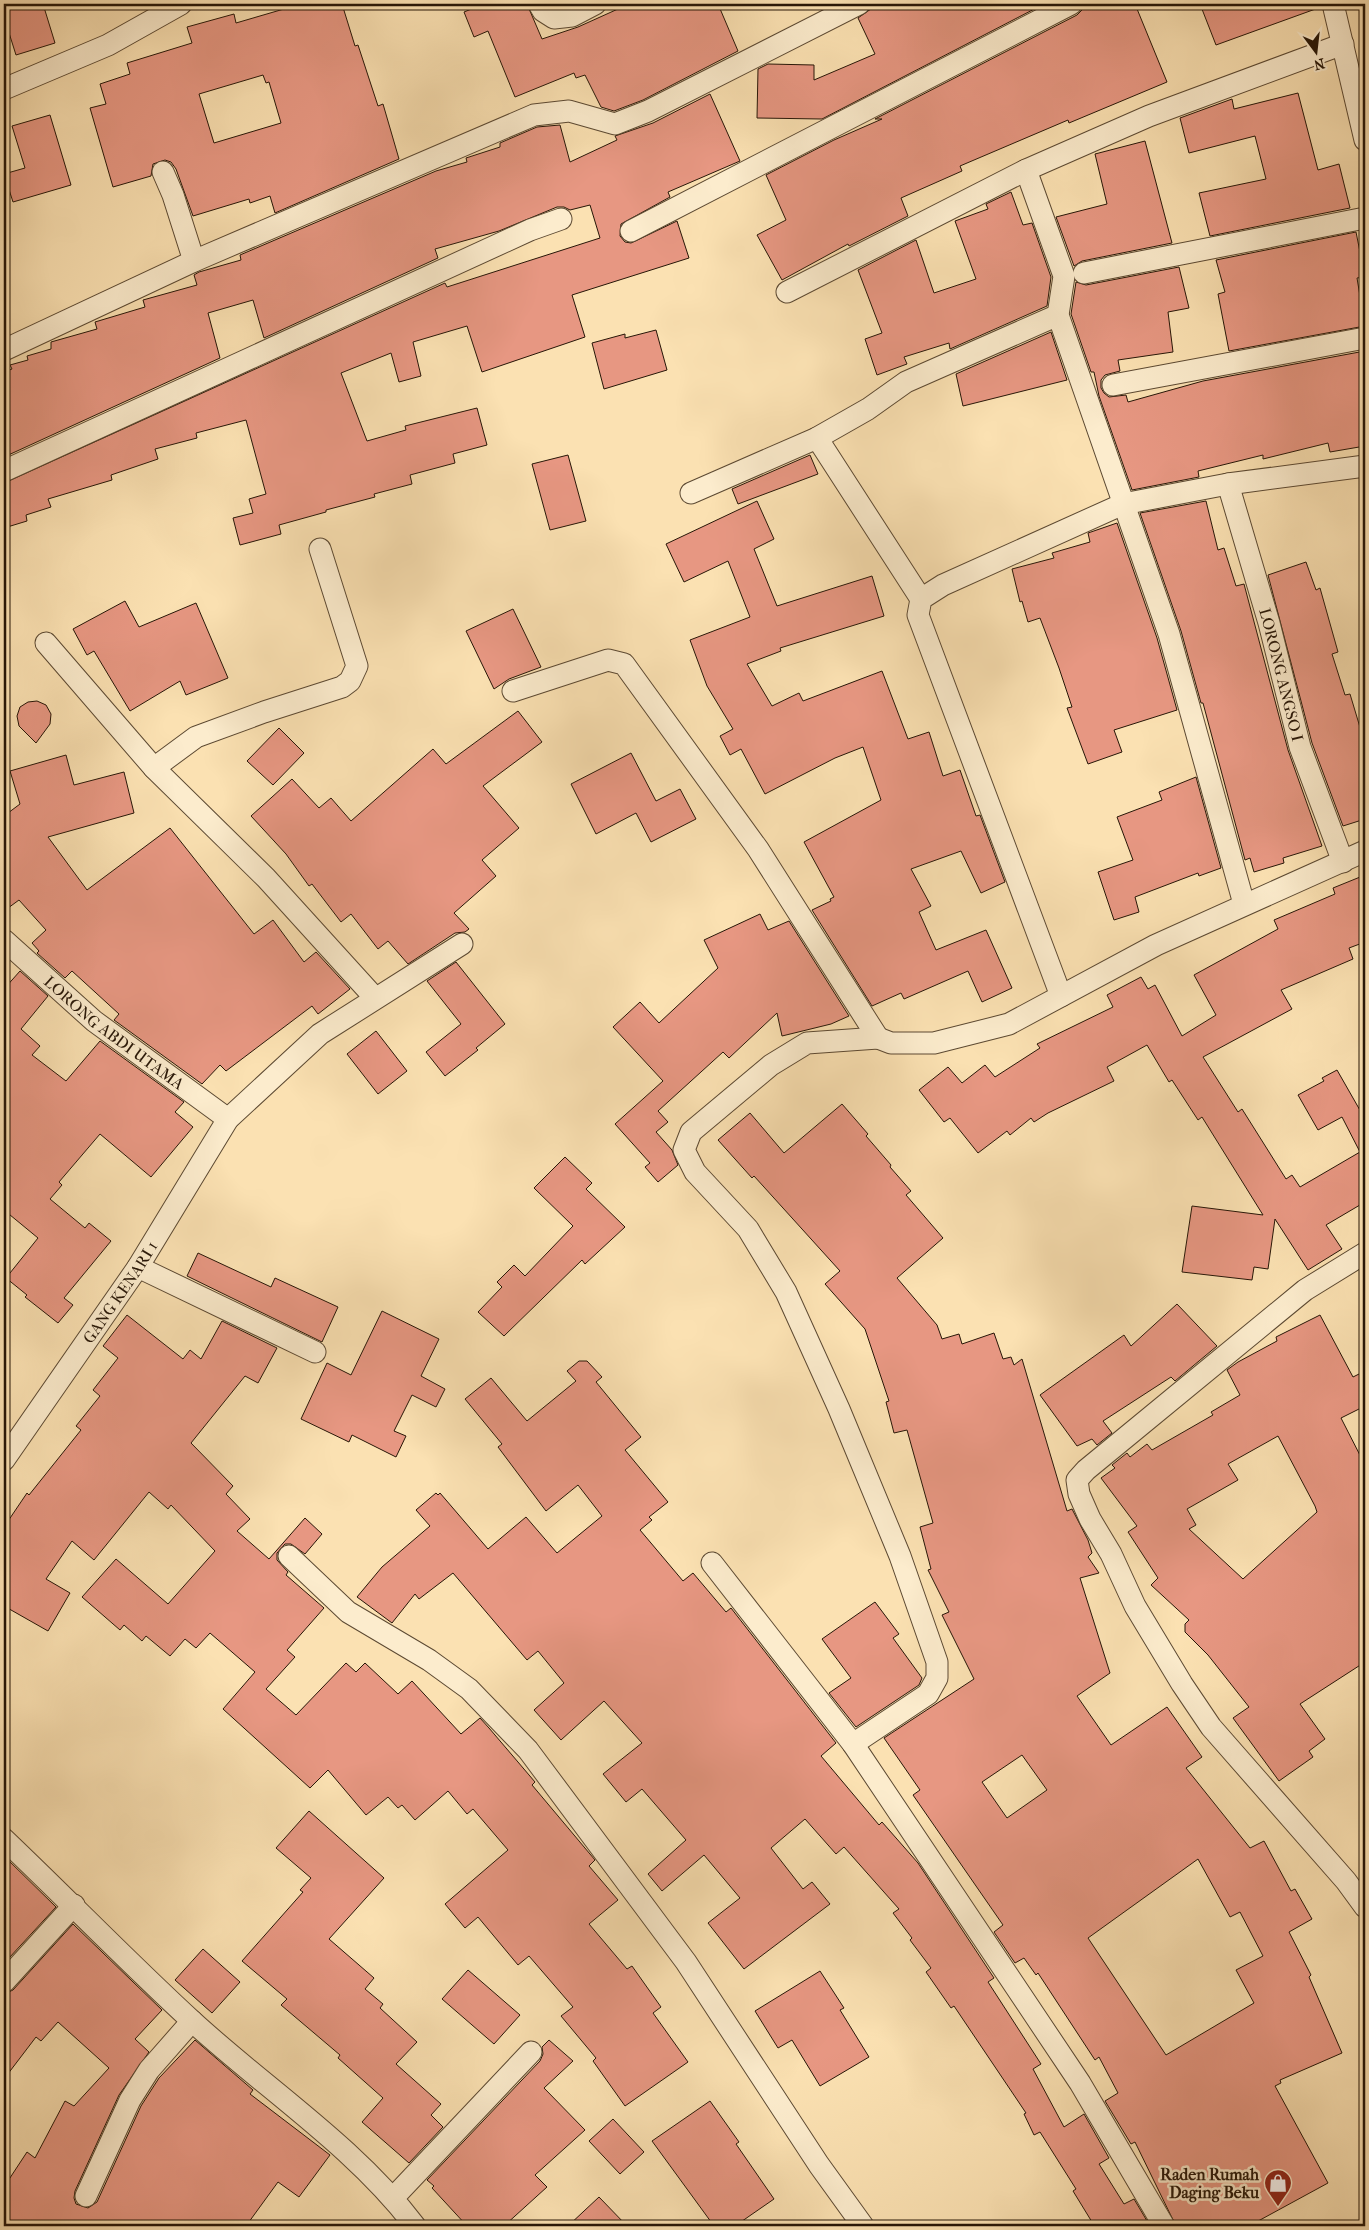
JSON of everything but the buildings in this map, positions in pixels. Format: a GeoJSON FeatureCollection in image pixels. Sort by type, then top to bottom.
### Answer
{"type":"FeatureCollection","features":[{"type":"Feature","properties":{"kind":"street"},"geometry":{"type":"LineString","coordinates":[[4,89],[108,45],[181,4]]}},
{"type":"Feature","properties":{"kind":"street"},"geometry":{"type":"LineString","coordinates":[[539,4],[543,11],[554,18],[572,16],[595,4]]}},
{"type":"Feature","properties":{"kind":"street"},"geometry":{"type":"LineString","coordinates":[[4,350],[194,261],[534,115],[569,111],[615,124],[648,111],[859,4]]}},
{"type":"Feature","properties":{"kind":"street"},"geometry":{"type":"LineString","coordinates":[[631,230],[1071,4]]}},
{"type":"Feature","properties":{"kind":"street"},"geometry":{"type":"LineString","coordinates":[[1333,4],[1361,103],[1365,140]]}},
{"type":"Feature","properties":{"kind":"street"},"geometry":{"type":"LineString","coordinates":[[787,292],[1026,170],[1149,116],[1343,44]]}},
{"type":"Feature","properties":{"kind":"street"},"geometry":{"type":"LineString","coordinates":[[1026,170],[1064,276],[1058,315],[1169,634],[1244,904]]}},
{"type":"Feature","properties":{"kind":"street"},"geometry":{"type":"LineString","coordinates":[[163,172],[173,194],[194,261]]}},
{"type":"Feature","properties":{"kind":"street"},"geometry":{"type":"LineString","coordinates":[[1084,273],[1365,218]]}},
{"type":"Feature","properties":{"kind":"street"},"geometry":{"type":"LineString","coordinates":[[4,471],[521,234],[561,219]]}},
{"type":"Feature","properties":{"kind":"street"},"geometry":{"type":"LineString","coordinates":[[691,493],[817,438],[868,409],[906,382],[1058,315]]}},
{"type":"Feature","properties":{"kind":"street"},"geometry":{"type":"LineString","coordinates":[[1113,385],[1365,338]]}},
{"type":"Feature","properties":{"kind":"street"},"geometry":{"type":"LineString","coordinates":[[817,438],[921,600]]}},
{"type":"Feature","properties":{"kind":"street"},"geometry":{"type":"LineString","coordinates":[[1061,996],[918,615],[921,600],[943,584],[1123,504],[1228,484],[1365,466]]}},
{"type":"Feature","properties":{"kind":"street","name":"LORONG ANGSO I"},"geometry":{"type":"LineString","coordinates":[[1228,484],[1270,623],[1300,748],[1343,862]]}},
{"type":"Feature","properties":{"kind":"street"},"geometry":{"type":"LineString","coordinates":[[154,768],[196,737],[264,712],[331,691],[350,681],[357,666],[320,549]]}},
{"type":"Feature","properties":{"kind":"street"},"geometry":{"type":"LineString","coordinates":[[46,643],[154,768],[266,878],[375,998]]}},
{"type":"Feature","properties":{"kind":"street"},"geometry":{"type":"LineString","coordinates":[[513,691],[608,660],[624,664],[758,849],[878,1038]]}},
{"type":"Feature","properties":{"kind":"street"},"geometry":{"type":"LineString","coordinates":[[853,1744],[928,1694],[937,1678],[937,1662],[900,1556],[839,1409],[786,1292],[748,1229],[695,1172],[684,1150],[691,1132],[771,1065],[807,1043],[878,1038],[891,1043],[934,1042],[1009,1024],[1156,945],[1365,851]]}},
{"type":"Feature","properties":{"kind":"street","name":"LORONG ABDI UTAMA"},"geometry":{"type":"LineString","coordinates":[[4,940],[94,1021],[228,1119]]}},
{"type":"Feature","properties":{"kind":"street","name":"GANG KENARI 1"},"geometry":{"type":"LineString","coordinates":[[4,1460],[138,1267],[228,1119],[320,1034],[462,944]]}},
{"type":"Feature","properties":{"kind":"street"},"geometry":{"type":"LineString","coordinates":[[1365,1253],[1305,1290],[1086,1470],[1077,1480],[1079,1494],[1090,1520],[1111,1554],[1135,1606],[1196,1706],[1211,1727],[1346,1881],[1365,1907]]}},
{"type":"Feature","properties":{"kind":"street"},"geometry":{"type":"LineString","coordinates":[[138,1267],[315,1352]]}},
{"type":"Feature","properties":{"kind":"street"},"geometry":{"type":"LineString","coordinates":[[289,1556],[348,1612],[429,1660],[469,1689],[528,1750],[686,1962],[819,2165],[863,2226]]}},
{"type":"Feature","properties":{"kind":"street"},"geometry":{"type":"LineString","coordinates":[[712,1563],[853,1744],[1080,2082],[1164,2226]]}},
{"type":"Feature","properties":{"kind":"street"},"geometry":{"type":"LineString","coordinates":[[4,1839],[192,2021],[332,2141],[393,2198],[415,2226]]}},
{"type":"Feature","properties":{"kind":"street"},"geometry":{"type":"LineString","coordinates":[[4,1982],[74,1905]]}},
{"type":"Feature","properties":{"kind":"street"},"geometry":{"type":"LineString","coordinates":[[86,2196],[130,2100],[149,2070],[192,2021]]}},
{"type":"Feature","properties":{"kind":"street"},"geometry":{"type":"LineString","coordinates":[[393,2198],[531,2052]]}},
{"type":"Feature","properties":{"kind":"place","name":"Raden Rumah Daging Beku"},"geometry":{"type":"Point","coordinates":[1278,2207]}}]}
